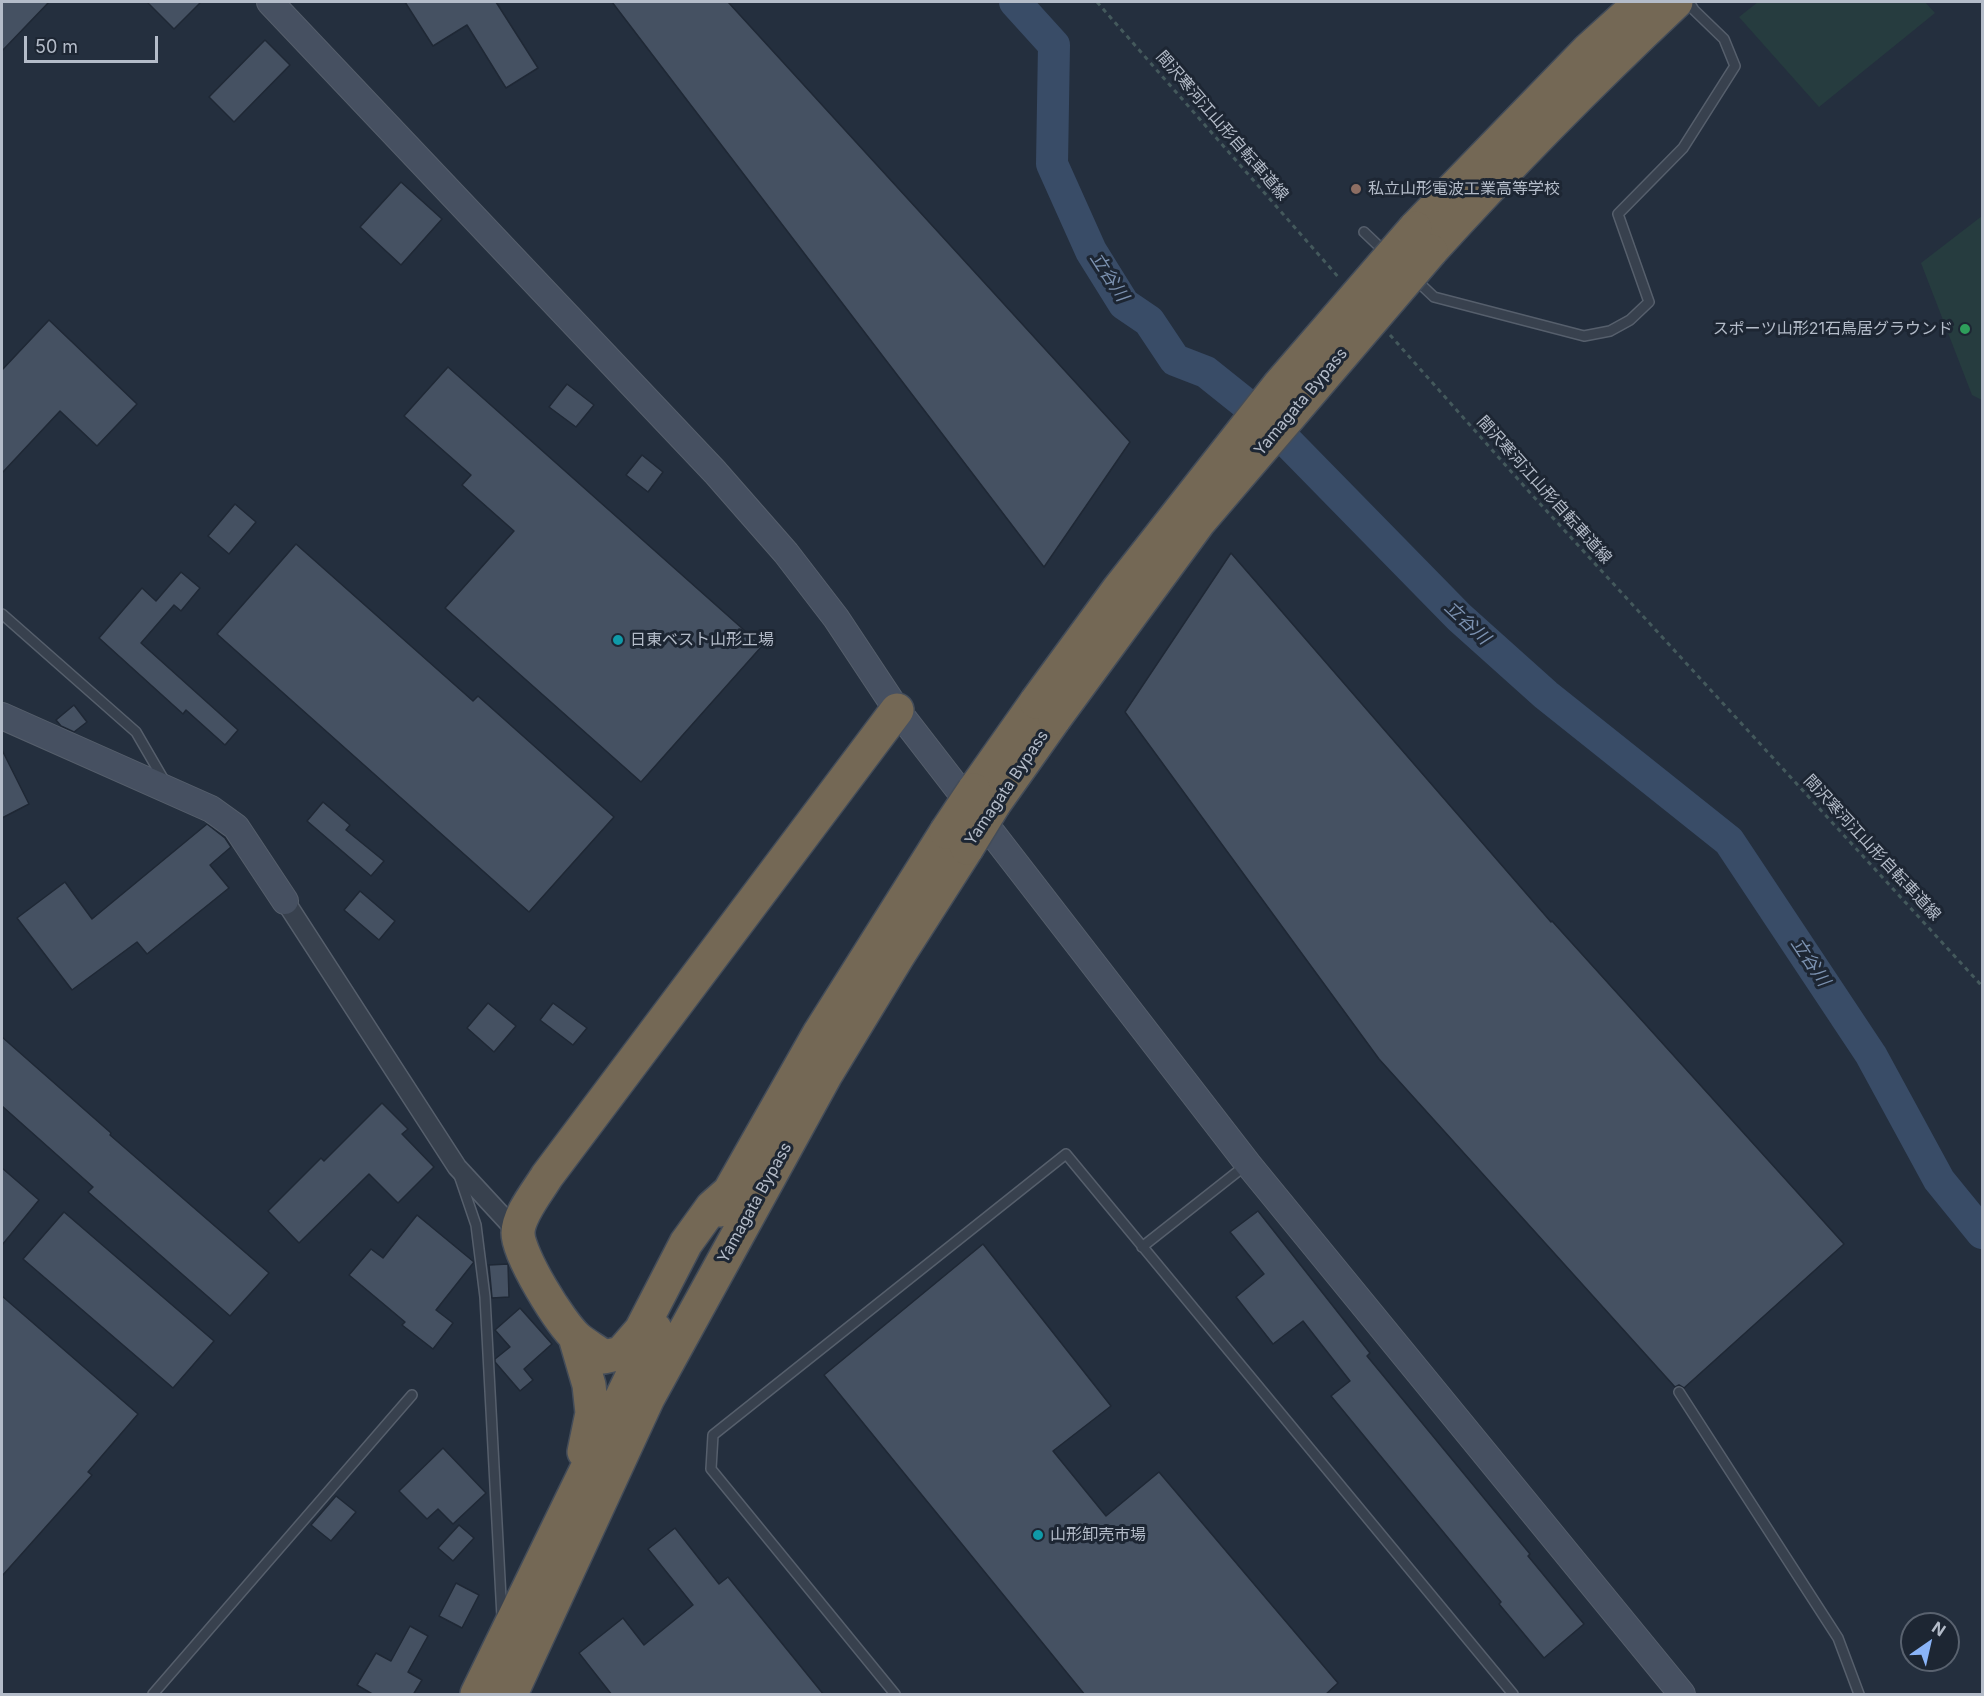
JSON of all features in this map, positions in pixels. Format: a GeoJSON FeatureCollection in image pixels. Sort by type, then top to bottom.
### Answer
{"type":"FeatureCollection","features":[{"type":"Feature","properties":{"kind":"highway","name":"Yamagata Bypass"},"geometry":{"type":"LineString","coordinates":[[489,1693],[557,1533],[676,1286],[820,1032],[957,840],[1045,710],[1199,522],[1423,239],[1588,50],[1641,2]]}},
{"type":"Feature","properties":{"kind":"highway","name":"Yamagata Bypass"},"geometry":{"type":"LineString","coordinates":[[1423,239],[1527,148],[1619,55],[1676,2]]}},
{"type":"Feature","properties":{"kind":"highway"},"geometry":{"type":"LineString","coordinates":[[489,1693],[502,1622],[581,1461],[592,1413],[589,1385],[575,1337],[548,1299],[525,1258],[518,1233],[526,1209],[547,1176],[897,710]]}},
{"type":"Feature","properties":{"kind":"highway","name":"Yamagata Bypass"},"geometry":{"type":"LineString","coordinates":[[489,1693],[825,1076],[897,956],[957,840]]}},
{"type":"Feature","properties":{"kind":"highway"},"geometry":{"type":"LineString","coordinates":[[575,1337],[604,1357],[621,1353],[641,1330],[686,1243],[712,1207],[730,1191]]}},
{"type":"Feature","properties":{"kind":"street"},"geometry":{"type":"LineString","coordinates":[[270,2],[715,472],[786,553],[836,618],[897,710],[1248,1164],[1682,1695]]}},
{"type":"Feature","properties":{"kind":"street"},"geometry":{"type":"LineString","coordinates":[[2,716],[212,809],[236,827],[456,1167],[518,1233]]}},
{"type":"Feature","properties":{"kind":"lane"},"geometry":{"type":"LineString","coordinates":[[1364,232],[1434,297],[1584,336],[1610,331],[1630,320],[1649,302],[1618,214],[1683,148],[1735,66],[1724,39],[1694,10],[1689,2]]}},
{"type":"Feature","properties":{"kind":"lane"},"geometry":{"type":"LineString","coordinates":[[2,614],[136,732],[171,792]]}},
{"type":"Feature","properties":{"kind":"lane"},"geometry":{"type":"LineString","coordinates":[[895,1695],[711,1469],[713,1435],[1066,1154],[1513,1695]]}},
{"type":"Feature","properties":{"kind":"lane"},"geometry":{"type":"LineString","coordinates":[[1142,1247],[1248,1164]]}},
{"type":"Feature","properties":{"kind":"lane"},"geometry":{"type":"LineString","coordinates":[[456,1167],[476,1225],[485,1297],[502,1622]]}},
{"type":"Feature","properties":{"kind":"lane"},"geometry":{"type":"LineString","coordinates":[[1679,1392],[1838,1638],[1859,1695]]}},
{"type":"Feature","properties":{"kind":"lane"},"geometry":{"type":"LineString","coordinates":[[153,1695],[412,1395]]}},
{"type":"Feature","properties":{"kind":"path","name":"間沢寒河江山形自転車道線"},"geometry":{"type":"LineString","coordinates":[[1098,2],[1347,287]]}},
{"type":"Feature","properties":{"kind":"path","name":"間沢寒河江山形自転車道線"},"geometry":{"type":"LineString","coordinates":[[1386,331],[1532,495],[1983,986]]}},
{"type":"Feature","properties":{"kind":"green space"},"geometry":{"type":"Polygon","coordinates":[[[1758,2],[1925,2],[1935,13],[1819,107],[1739,17],[1758,2]]]}},
{"type":"Feature","properties":{"kind":"green space","name":"スポーツ山形21石鳥居グラウンド"},"geometry":{"type":"Polygon","coordinates":[[[1982,216],[1982,400],[1972,395],[1921,263],[1982,216]]]}},
{"type":"Feature","properties":{"kind":"building"},"geometry":{"type":"Polygon","coordinates":[[[2,2],[49,2],[2,51],[2,2]]]}},
{"type":"Feature","properties":{"kind":"building"},"geometry":{"type":"Polygon","coordinates":[[[147,2],[201,2],[174,29],[147,2]]]}},
{"type":"Feature","properties":{"kind":"building"},"geometry":{"type":"Polygon","coordinates":[[[405,2],[496,2],[538,68],[506,88],[467,25],[433,46],[405,2]]]}},
{"type":"Feature","properties":{"kind":"building"},"geometry":{"type":"Polygon","coordinates":[[[612,2],[728,2],[1130,442],[1044,567],[612,2]]]}},
{"type":"Feature","properties":{"kind":"building"},"geometry":{"type":"Polygon","coordinates":[[[265,40],[290,65],[234,122],[209,97],[265,40]]]}},
{"type":"Feature","properties":{"kind":"building"},"geometry":{"type":"Polygon","coordinates":[[[401,182],[442,219],[401,265],[360,227],[401,182]]]}},
{"type":"Feature","properties":{"kind":"building"},"geometry":{"type":"Polygon","coordinates":[[[49,320],[137,404],[97,446],[60,411],[2,473],[2,370],[49,320]]]}},
{"type":"Feature","properties":{"kind":"building"},"geometry":{"type":"Polygon","coordinates":[[[448,367],[762,646],[641,782],[445,608],[514,531],[462,485],[471,475],[404,416],[448,367]]]}},
{"type":"Feature","properties":{"kind":"building"},"geometry":{"type":"Polygon","coordinates":[[[567,384],[594,405],[576,427],[549,407],[567,384]]]}},
{"type":"Feature","properties":{"kind":"building"},"geometry":{"type":"Polygon","coordinates":[[[642,455],[663,472],[648,492],[626,475],[642,455]]]}},
{"type":"Feature","properties":{"kind":"building"},"geometry":{"type":"Polygon","coordinates":[[[235,504],[256,522],[229,554],[208,536],[235,504]]]}},
{"type":"Feature","properties":{"kind":"building"},"geometry":{"type":"Polygon","coordinates":[[[296,544],[473,701],[478,696],[614,817],[529,912],[217,634],[296,544]]]}},
{"type":"Feature","properties":{"kind":"building"},"geometry":{"type":"Polygon","coordinates":[[[1231,553],[1551,922],[1844,1244],[1684,1388],[1679,1385],[1675,1387],[1379,1059],[1125,712],[1231,553]]]}},
{"type":"Feature","properties":{"kind":"building"},"geometry":{"type":"Polygon","coordinates":[[[181,572],[200,588],[181,611],[174,605],[141,643],[238,730],[225,745],[186,710],[183,714],[99,638],[142,588],[156,601],[181,572]]]}},
{"type":"Feature","properties":{"kind":"building"},"geometry":{"type":"Polygon","coordinates":[[[74,705],[87,722],[74,732],[61,726],[56,720],[74,705]]]}},
{"type":"Feature","properties":{"kind":"building"},"geometry":{"type":"Polygon","coordinates":[[[2,750],[29,804],[2,818],[2,750]]]}},
{"type":"Feature","properties":{"kind":"building"},"geometry":{"type":"Polygon","coordinates":[[[323,802],[350,825],[346,830],[384,861],[371,876],[307,821],[323,802]]]}},
{"type":"Feature","properties":{"kind":"building"},"geometry":{"type":"Polygon","coordinates":[[[207,824],[225,838],[231,847],[210,865],[229,888],[147,954],[137,942],[72,990],[17,918],[65,882],[92,919],[207,824]]]}},
{"type":"Feature","properties":{"kind":"building"},"geometry":{"type":"Polygon","coordinates":[[[360,891],[395,921],[379,940],[344,910],[360,891]]]}},
{"type":"Feature","properties":{"kind":"building"},"geometry":{"type":"Polygon","coordinates":[[[488,1003],[516,1026],[494,1052],[467,1028],[488,1003]]]}},
{"type":"Feature","properties":{"kind":"building"},"geometry":{"type":"Polygon","coordinates":[[[553,1003],[587,1028],[573,1045],[540,1020],[553,1003]]]}},
{"type":"Feature","properties":{"kind":"building"},"geometry":{"type":"Polygon","coordinates":[[[2,1037],[111,1133],[110,1135],[269,1273],[230,1316],[88,1192],[93,1187],[2,1106],[2,1037]]]}},
{"type":"Feature","properties":{"kind":"building"},"geometry":{"type":"Polygon","coordinates":[[[382,1103],[408,1129],[402,1134],[434,1167],[398,1203],[369,1174],[299,1243],[268,1211],[321,1158],[324,1161],[382,1103]]]}},
{"type":"Feature","properties":{"kind":"building"},"geometry":{"type":"Polygon","coordinates":[[[2,1168],[39,1200],[2,1245],[2,1168]]]}},
{"type":"Feature","properties":{"kind":"building"},"geometry":{"type":"Polygon","coordinates":[[[1258,1211],[1370,1353],[1367,1356],[1530,1554],[1528,1556],[1584,1624],[1544,1658],[1499,1604],[1501,1602],[1331,1396],[1350,1381],[1303,1321],[1273,1344],[1236,1297],[1264,1274],[1230,1232],[1258,1211]]]}},
{"type":"Feature","properties":{"kind":"building"},"geometry":{"type":"Polygon","coordinates":[[[64,1212],[214,1341],[173,1388],[23,1259],[64,1212]]]}},
{"type":"Feature","properties":{"kind":"building"},"geometry":{"type":"Polygon","coordinates":[[[417,1215],[474,1262],[436,1310],[453,1323],[433,1349],[402,1325],[405,1322],[349,1275],[371,1249],[383,1258],[417,1215]]]}},
{"type":"Feature","properties":{"kind":"building","name":"山形卸売市場"},"geometry":{"type":"Polygon","coordinates":[[[983,1244],[1111,1406],[1053,1451],[1106,1516],[1159,1472],[1338,1683],[1325,1695],[1085,1695],[824,1375],[983,1244]]]}},
{"type":"Feature","properties":{"kind":"building"},"geometry":{"type":"Polygon","coordinates":[[[508,1264],[509,1297],[492,1298],[489,1265],[508,1264]]]}},
{"type":"Feature","properties":{"kind":"building"},"geometry":{"type":"Polygon","coordinates":[[[2,1296],[138,1414],[88,1472],[92,1475],[2,1576],[2,1296]]]}},
{"type":"Feature","properties":{"kind":"building"},"geometry":{"type":"Polygon","coordinates":[[[520,1308],[552,1344],[524,1369],[533,1380],[520,1391],[495,1362],[495,1359],[510,1347],[495,1330],[520,1308]]]}},
{"type":"Feature","properties":{"kind":"building"},"geometry":{"type":"Polygon","coordinates":[[[443,1448],[486,1493],[453,1524],[438,1509],[427,1519],[399,1491],[443,1448]]]}},
{"type":"Feature","properties":{"kind":"building"},"geometry":{"type":"Polygon","coordinates":[[[336,1496],[356,1512],[331,1541],[311,1525],[336,1496]]]}},
{"type":"Feature","properties":{"kind":"building"},"geometry":{"type":"Polygon","coordinates":[[[459,1525],[474,1538],[453,1561],[438,1548],[459,1525]]]}},
{"type":"Feature","properties":{"kind":"building"},"geometry":{"type":"Polygon","coordinates":[[[675,1528],[719,1584],[728,1577],[824,1695],[612,1695],[579,1653],[623,1618],[644,1645],[693,1605],[648,1549],[675,1528]]]}},
{"type":"Feature","properties":{"kind":"building"},"geometry":{"type":"Polygon","coordinates":[[[456,1583],[479,1595],[462,1628],[439,1616],[456,1583]]]}},
{"type":"Feature","properties":{"kind":"building"},"geometry":{"type":"Polygon","coordinates":[[[410,1626],[428,1636],[408,1672],[422,1680],[413,1695],[374,1695],[357,1685],[376,1653],[391,1661],[410,1626]]]}},
{"type":"Feature","properties":{"kind":"waterway","name":"立谷川"},"geometry":{"type":"LineString","coordinates":[[1015,2],[1054,45],[1052,164],[1091,251],[1124,304],[1149,321],[1175,360],[1206,372],[1266,420],[1459,617],[1546,695],[1729,841],[1871,1055],[1939,1180],[1982,1233]]}},
{"type":"Feature","properties":{"kind":"place","name":"私立山形電波工業高等学校"},"geometry":{"type":"Point","coordinates":[1356,189]}},
{"type":"Feature","properties":{"kind":"place","name":"スポーツ山形21石鳥居グラウンド"},"geometry":{"type":"Point","coordinates":[1965,329]}},
{"type":"Feature","properties":{"kind":"place","name":"日東ベスト山形工場"},"geometry":{"type":"Point","coordinates":[618,640]}},
{"type":"Feature","properties":{"kind":"place","name":"山形卸売市場"},"geometry":{"type":"Point","coordinates":[1038,1535]}}]}
